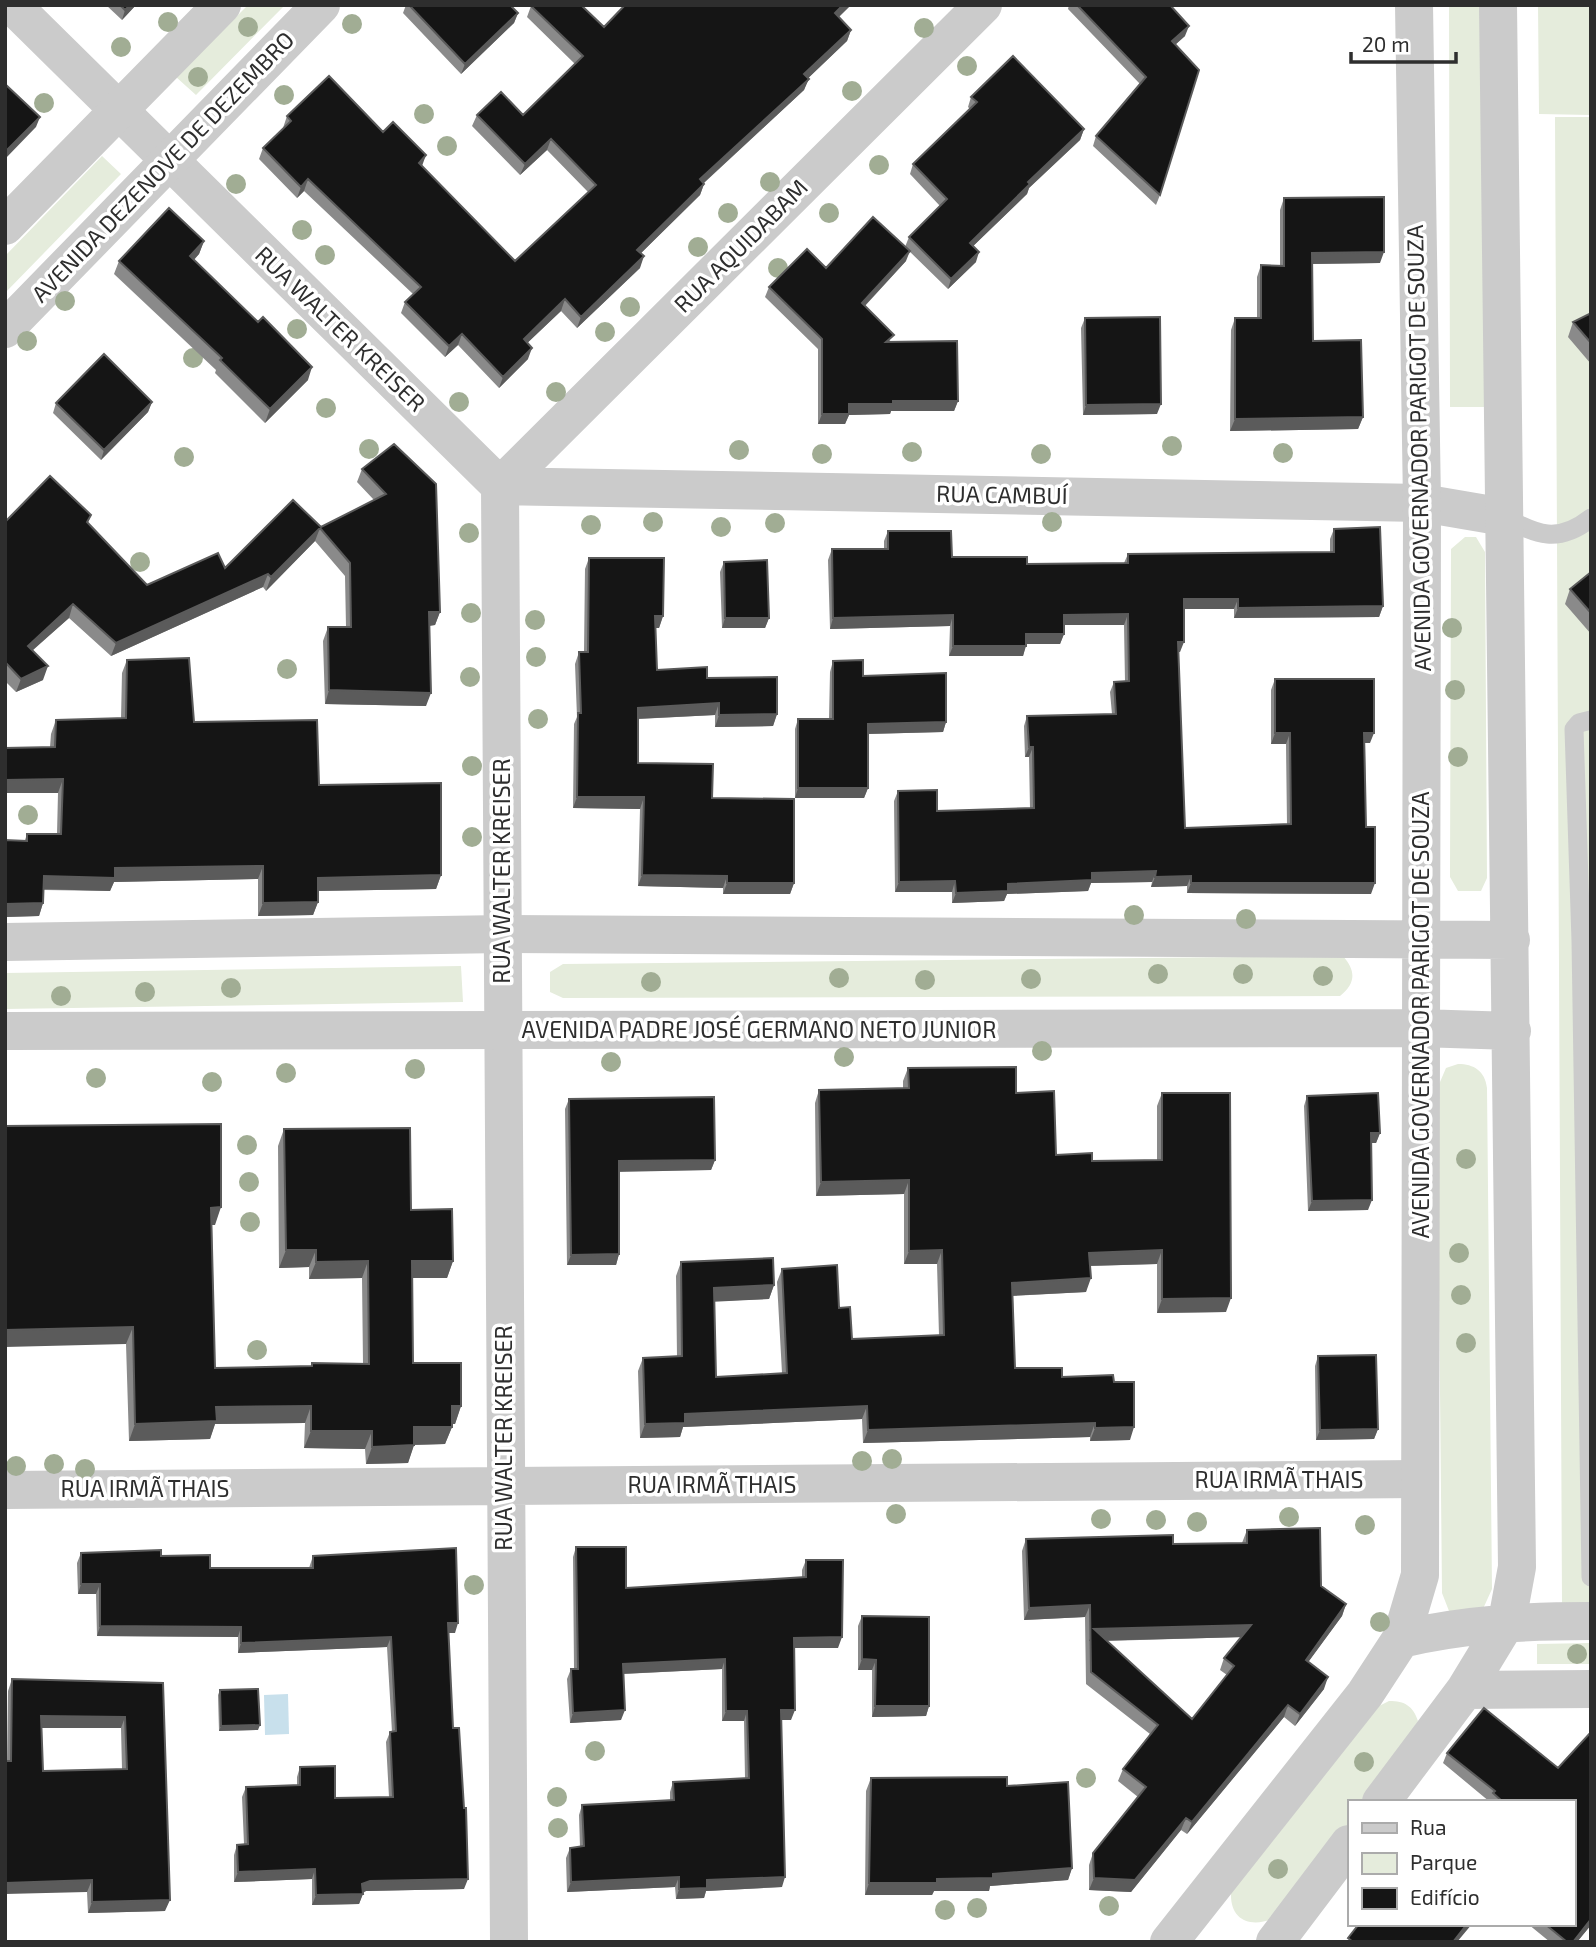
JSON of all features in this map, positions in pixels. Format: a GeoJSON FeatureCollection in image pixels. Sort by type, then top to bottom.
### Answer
{"type":"FeatureCollection","features":[{"type":"Feature","properties":{"kind":"street","name":"RUA WALTER KREISER"},"geometry":{"type":"LineString","coordinates":[[12,5],[500,486],[504,1487],[509,1942]]}},
{"type":"Feature","properties":{"kind":"street"},"geometry":{"type":"LineString","coordinates":[[5,226],[222,5]]}},
{"type":"Feature","properties":{"kind":"street","name":"AVENIDA DEZENOVE DE DEZEMBRO"},"geometry":{"type":"LineString","coordinates":[[5,328],[321,5]]}},
{"type":"Feature","properties":{"kind":"street","name":"RUA AQUIDABAM"},"geometry":{"type":"LineString","coordinates":[[500,486],[983,5]]}},
{"type":"Feature","properties":{"kind":"street","name":"AVENIDA GOVERNADOR PARIGOT DE SOUZA"},"geometry":{"type":"LineString","coordinates":[[1169,1942],[1365,1694],[1401,1639],[1420,1576],[1422,503],[1414,5]]}},
{"type":"Feature","properties":{"kind":"street"},"geometry":{"type":"LineString","coordinates":[[1382,1800],[1465,1690],[1507,1621],[1517,1567],[1498,5]]}},
{"type":"Feature","properties":{"kind":"street","name":"RUA CAMBUÍ"},"geometry":{"type":"LineString","coordinates":[[500,486],[1422,503],[1504,517]]}},
{"type":"Feature","properties":{"kind":"street"},"geometry":{"type":"LineString","coordinates":[[5,942],[503,934],[1511,940]]}},
{"type":"Feature","properties":{"kind":"street","name":"AVENIDA PADRE JOSÉ GERMANO NETO JUNIOR"},"geometry":{"type":"LineString","coordinates":[[5,1031],[1420,1028],[1512,1031]]}},
{"type":"Feature","properties":{"kind":"street","name":"RUA IRMÃ THAIS"},"geometry":{"type":"LineString","coordinates":[[5,1490],[1419,1479]]}},
{"type":"Feature","properties":{"kind":"street"},"geometry":{"type":"LineString","coordinates":[[1401,1639],[1441,1630],[1507,1621],[1591,1621]]}},
{"type":"Feature","properties":{"kind":"street"},"geometry":{"type":"LineString","coordinates":[[1465,1690],[1591,1689]]}},
{"type":"Feature","properties":{"kind":"street"},"geometry":{"type":"LineString","coordinates":[[1275,1942],[1348,1845]]}},
{"type":"Feature","properties":{"kind":"lane"},"geometry":{"type":"LineString","coordinates":[[1504,517],[1533,533],[1554,536],[1579,527],[1591,518]]}},
{"type":"Feature","properties":{"kind":"lane"},"geometry":{"type":"LineString","coordinates":[[1591,720],[1579,723],[1574,729],[1587,942],[1591,1577]]}},
{"type":"Feature","properties":{"kind":"green space"},"geometry":{"type":"Polygon","coordinates":[[[248,5],[285,5],[196,95],[176,77],[248,5]]]}},
{"type":"Feature","properties":{"kind":"green space"},"geometry":{"type":"Polygon","coordinates":[[[1449,5],[1486,5],[1487,407],[1450,407],[1449,5]]]}},
{"type":"Feature","properties":{"kind":"green space"},"geometry":{"type":"Polygon","coordinates":[[[1538,5],[1591,5],[1591,115],[1539,114],[1538,5]]]}},
{"type":"Feature","properties":{"kind":"green space"},"geometry":{"type":"Polygon","coordinates":[[[1555,117],[1591,117],[1591,1607],[1562,1607],[1555,117]]]}},
{"type":"Feature","properties":{"kind":"green space"},"geometry":{"type":"Polygon","coordinates":[[[102,156],[121,174],[5,293],[5,256],[102,156]]]}},
{"type":"Feature","properties":{"kind":"green space"},"geometry":{"type":"Polygon","coordinates":[[[1465,537],[1476,537],[1485,552],[1487,878],[1481,891],[1458,891],[1450,877],[1451,549],[1465,537]]]}},
{"type":"Feature","properties":{"kind":"green space"},"geometry":{"type":"Polygon","coordinates":[[[1343,956],[1350,967],[1352,977],[1349,986],[1340,996],[563,998],[550,992],[550,972],[563,964],[1343,956]]]}},
{"type":"Feature","properties":{"kind":"green space"},"geometry":{"type":"Polygon","coordinates":[[[461,966],[463,1002],[5,1009],[5,973],[461,966]]]}},
{"type":"Feature","properties":{"kind":"green space"},"geometry":{"type":"Polygon","coordinates":[[[1458,1064],[1469,1065],[1478,1070],[1484,1077],[1487,1088],[1492,1589],[1482,1611],[1449,1611],[1442,1593],[1437,1089],[1446,1068],[1458,1064]]]}},
{"type":"Feature","properties":{"kind":"green space"},"geometry":{"type":"Polygon","coordinates":[[[1591,1643],[1591,1664],[1537,1664],[1537,1644],[1591,1643]]]}},
{"type":"Feature","properties":{"kind":"green space"},"geometry":{"type":"Polygon","coordinates":[[[1389,1701],[1408,1705],[1418,1721],[1367,1800],[1348,1800],[1348,1824],[1272,1919],[1249,1922],[1242,1919],[1234,1909],[1231,1893],[1379,1706],[1389,1701]]]}},
{"type":"Feature","properties":{"kind":"water"},"geometry":{"type":"Polygon","coordinates":[[[288,1694],[289,1734],[265,1735],[264,1695],[288,1694]]]}},
{"type":"Feature","properties":{"kind":"building"},"geometry":{"type":"Polygon","coordinates":[[[409,5],[510,5],[518,13],[465,64],[409,5]]]}},
{"type":"Feature","properties":{"kind":"building"},"geometry":{"type":"Polygon","coordinates":[[[532,5],[581,5],[604,27],[625,5],[843,5],[835,13],[851,30],[804,74],[809,79],[700,179],[704,184],[637,250],[644,256],[581,317],[565,299],[524,339],[532,348],[503,377],[462,334],[449,346],[405,302],[421,287],[308,179],[301,187],[263,148],[291,121],[287,116],[329,76],[383,132],[393,122],[426,155],[419,163],[515,261],[596,185],[551,139],[525,164],[477,115],[501,92],[523,115],[583,56],[532,5]]]}},
{"type":"Feature","properties":{"kind":"building"},"geometry":{"type":"Polygon","coordinates":[[[1077,5],[1170,5],[1189,26],[1172,41],[1199,70],[1160,195],[1096,136],[1146,77],[1077,5]]]}},
{"type":"Feature","properties":{"kind":"building"},"geometry":{"type":"Polygon","coordinates":[[[1013,56],[1084,129],[1028,182],[1030,184],[970,243],[979,252],[951,279],[909,237],[947,199],[913,164],[977,102],[971,97],[1013,56]]]}},
{"type":"Feature","properties":{"kind":"building"},"geometry":{"type":"Polygon","coordinates":[[[5,84],[40,117],[5,152],[5,84]]]}},
{"type":"Feature","properties":{"kind":"building"},"geometry":{"type":"Polygon","coordinates":[[[1384,197],[1384,252],[1312,253],[1313,341],[1361,340],[1363,417],[1235,419],[1235,318],[1261,318],[1261,265],[1284,266],[1284,198],[1384,197]]]}},
{"type":"Feature","properties":{"kind":"building"},"geometry":{"type":"Polygon","coordinates":[[[169,208],[204,241],[190,256],[258,322],[263,317],[312,367],[270,409],[220,360],[222,358],[119,261],[169,208]]]}},
{"type":"Feature","properties":{"kind":"building"},"geometry":{"type":"Polygon","coordinates":[[[873,217],[910,251],[862,303],[894,335],[886,342],[957,341],[958,401],[849,404],[849,414],[822,414],[822,339],[769,287],[807,249],[826,268],[873,217]]]}},
{"type":"Feature","properties":{"kind":"building"},"geometry":{"type":"Polygon","coordinates":[[[1591,313],[1591,343],[1573,322],[1591,313]]]}},
{"type":"Feature","properties":{"kind":"building"},"geometry":{"type":"Polygon","coordinates":[[[1160,317],[1161,404],[1086,405],[1085,318],[1160,317]]]}},
{"type":"Feature","properties":{"kind":"building"},"geometry":{"type":"Polygon","coordinates":[[[104,354],[152,402],[104,450],[56,403],[104,354]]]}},
{"type":"Feature","properties":{"kind":"building"},"geometry":{"type":"Polygon","coordinates":[[[394,444],[436,484],[440,612],[429,612],[431,693],[329,690],[328,627],[351,627],[350,563],[320,528],[271,577],[268,574],[116,643],[73,604],[28,646],[48,666],[21,679],[5,662],[5,522],[50,476],[91,515],[87,522],[147,585],[218,553],[225,568],[293,500],[321,527],[386,494],[362,469],[394,444]]]}},
{"type":"Feature","properties":{"kind":"building"},"geometry":{"type":"Polygon","coordinates":[[[1380,527],[1383,606],[1238,608],[1238,599],[1184,599],[1184,642],[1178,642],[1185,828],[1291,824],[1290,733],[1275,733],[1275,679],[1374,679],[1374,733],[1364,733],[1366,827],[1375,827],[1375,883],[1191,883],[1191,876],[1155,877],[1156,871],[1092,873],[1092,880],[1008,884],[1008,891],[956,893],[955,881],[899,882],[898,791],[937,790],[937,811],[1034,808],[1033,747],[1029,747],[1027,716],[1116,714],[1114,682],[1129,681],[1128,614],[1064,615],[1064,634],[1026,634],[1026,646],[953,646],[953,615],[833,618],[832,549],[888,549],[888,531],[951,531],[952,557],[1027,557],[1027,564],[1128,563],[1128,554],[1334,552],[1334,529],[1380,527]]]}},
{"type":"Feature","properties":{"kind":"building"},"geometry":{"type":"Polygon","coordinates":[[[589,558],[664,558],[663,616],[655,616],[657,670],[707,667],[707,678],[777,677],[777,714],[719,715],[719,703],[638,708],[638,763],[713,764],[712,798],[794,799],[794,883],[727,883],[727,876],[642,875],[644,797],[577,797],[578,713],[581,713],[579,652],[588,652],[589,558]]]}},
{"type":"Feature","properties":{"kind":"building"},"geometry":{"type":"Polygon","coordinates":[[[767,560],[769,618],[725,618],[724,562],[767,560]]]}},
{"type":"Feature","properties":{"kind":"building"},"geometry":{"type":"Polygon","coordinates":[[[1591,572],[1591,613],[1570,589],[1591,572]]]}},
{"type":"Feature","properties":{"kind":"building"},"geometry":{"type":"Polygon","coordinates":[[[189,658],[194,722],[317,720],[319,785],[441,783],[441,875],[318,878],[318,902],[263,903],[263,866],[115,868],[115,878],[44,876],[43,903],[5,904],[5,840],[27,841],[27,834],[61,834],[63,779],[5,780],[5,748],[55,747],[56,720],[126,718],[127,660],[189,658]]]}},
{"type":"Feature","properties":{"kind":"building"},"geometry":{"type":"Polygon","coordinates":[[[863,660],[863,676],[946,673],[946,722],[868,724],[868,788],[798,788],[798,719],[833,719],[833,661],[863,660]]]}},
{"type":"Feature","properties":{"kind":"building"},"geometry":{"type":"Polygon","coordinates":[[[1016,1067],[1016,1093],[1054,1091],[1056,1155],[1092,1153],[1092,1161],[1162,1160],[1162,1093],[1230,1093],[1231,1298],[1162,1299],[1162,1250],[1089,1253],[1091,1278],[1012,1283],[1015,1368],[1062,1368],[1062,1377],[1113,1375],[1114,1382],[1134,1382],[1134,1427],[1095,1428],[1095,1423],[868,1430],[867,1406],[685,1414],[685,1423],[645,1424],[643,1358],[682,1356],[681,1262],[773,1258],[774,1285],[714,1288],[716,1377],[787,1373],[782,1269],[837,1265],[839,1308],[850,1307],[852,1339],[944,1335],[942,1250],[909,1251],[909,1180],[821,1182],[819,1090],[909,1088],[908,1068],[1016,1067]]]}},
{"type":"Feature","properties":{"kind":"building"},"geometry":{"type":"Polygon","coordinates":[[[1378,1093],[1380,1133],[1371,1133],[1372,1200],[1312,1201],[1307,1096],[1378,1093]]]}},
{"type":"Feature","properties":{"kind":"building"},"geometry":{"type":"Polygon","coordinates":[[[714,1097],[715,1160],[619,1161],[619,1254],[571,1255],[569,1099],[714,1097]]]}},
{"type":"Feature","properties":{"kind":"building"},"geometry":{"type":"Polygon","coordinates":[[[221,1124],[221,1207],[211,1208],[215,1368],[312,1366],[312,1363],[369,1364],[368,1261],[316,1262],[316,1250],[286,1250],[284,1129],[410,1128],[411,1210],[452,1209],[453,1261],[412,1261],[413,1363],[461,1363],[461,1406],[452,1406],[452,1427],[414,1427],[414,1445],[372,1447],[372,1431],[311,1431],[311,1406],[216,1407],[217,1421],[135,1424],[133,1327],[5,1330],[5,1126],[221,1124]]]}},
{"type":"Feature","properties":{"kind":"building"},"geometry":{"type":"Polygon","coordinates":[[[1376,1355],[1378,1429],[1320,1430],[1318,1356],[1376,1355]]]}},
{"type":"Feature","properties":{"kind":"building"},"geometry":{"type":"Polygon","coordinates":[[[1320,1528],[1321,1586],[1346,1604],[1306,1660],[1328,1677],[1300,1714],[1288,1705],[1192,1822],[1186,1818],[1135,1880],[1094,1878],[1093,1853],[1146,1787],[1123,1769],[1158,1725],[1091,1672],[1090,1605],[1029,1608],[1026,1539],[1173,1535],[1173,1544],[1247,1543],[1247,1530],[1320,1528]],[[1251,1625],[1094,1629],[1192,1719],[1234,1666],[1224,1658],[1251,1625]]]}},
{"type":"Feature","properties":{"kind":"building"},"geometry":{"type":"Polygon","coordinates":[[[576,1547],[626,1547],[626,1588],[806,1577],[806,1560],[843,1560],[842,1637],[794,1638],[795,1710],[781,1710],[785,1877],[707,1880],[707,1888],[679,1889],[679,1877],[571,1882],[570,1848],[584,1846],[582,1805],[674,1800],[673,1782],[749,1778],[747,1711],[726,1711],[725,1659],[623,1664],[625,1710],[573,1713],[571,1669],[578,1669],[576,1547]]]}},
{"type":"Feature","properties":{"kind":"building"},"geometry":{"type":"Polygon","coordinates":[[[456,1548],[458,1623],[448,1623],[453,1728],[459,1728],[466,1808],[468,1879],[370,1881],[362,1884],[363,1894],[316,1895],[315,1869],[238,1872],[237,1845],[248,1844],[246,1787],[300,1785],[300,1767],[335,1766],[335,1798],[393,1797],[390,1732],[396,1731],[391,1637],[241,1643],[241,1627],[100,1626],[100,1584],[81,1584],[81,1553],[161,1550],[161,1556],[210,1555],[210,1568],[313,1568],[313,1556],[456,1548]]]}},
{"type":"Feature","properties":{"kind":"building"},"geometry":{"type":"Polygon","coordinates":[[[6,1600],[6,1690],[5,1690],[6,1600]]]}},
{"type":"Feature","properties":{"kind":"building"},"geometry":{"type":"Polygon","coordinates":[[[862,1616],[929,1617],[929,1706],[875,1706],[876,1660],[862,1659],[862,1616]]]}},
{"type":"Feature","properties":{"kind":"building"},"geometry":{"type":"Polygon","coordinates":[[[12,1679],[163,1683],[170,1900],[92,1902],[92,1880],[5,1883],[5,1761],[11,1761],[12,1679]],[[41,1716],[43,1771],[127,1769],[125,1717],[41,1716]]]}},
{"type":"Feature","properties":{"kind":"building"},"geometry":{"type":"Polygon","coordinates":[[[258,1689],[260,1725],[221,1726],[220,1690],[258,1689]]]}},
{"type":"Feature","properties":{"kind":"building"},"geometry":{"type":"Polygon","coordinates":[[[1484,1708],[1558,1768],[1591,1732],[1591,1919],[1573,1942],[1567,1942],[1547,1926],[1575,1926],[1575,1800],[1501,1800],[1493,1793],[1495,1791],[1447,1753],[1484,1708]]]}},
{"type":"Feature","properties":{"kind":"building"},"geometry":{"type":"Polygon","coordinates":[[[1007,1777],[1007,1786],[1068,1782],[1072,1868],[993,1874],[993,1878],[937,1879],[937,1883],[869,1883],[871,1778],[1007,1777]]]}},
{"type":"Feature","properties":{"kind":"building"},"geometry":{"type":"Polygon","coordinates":[[[1357,1926],[1465,1926],[1453,1942],[1353,1942],[1348,1938],[1357,1926]]]}}]}
